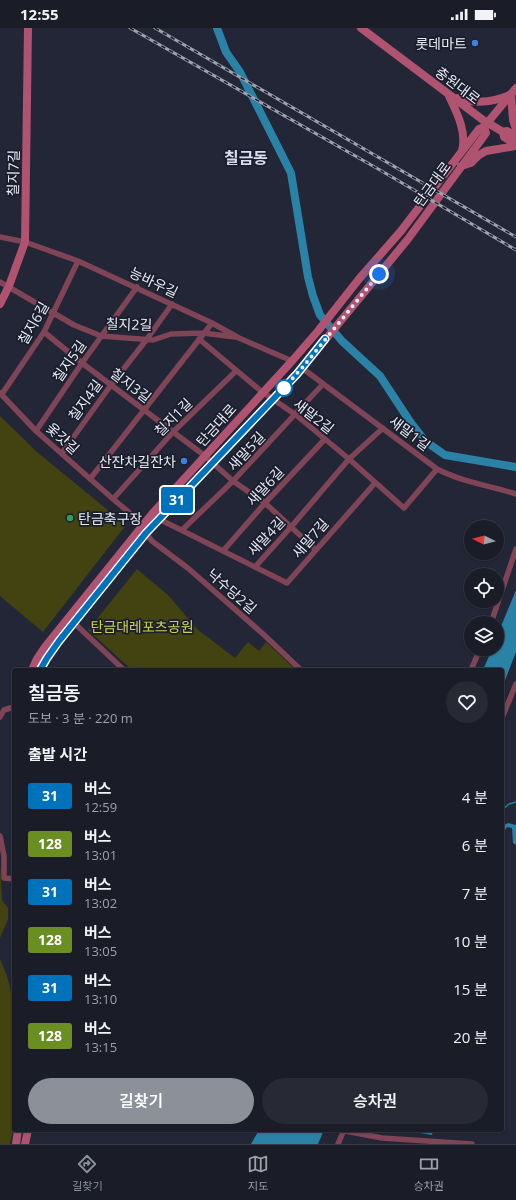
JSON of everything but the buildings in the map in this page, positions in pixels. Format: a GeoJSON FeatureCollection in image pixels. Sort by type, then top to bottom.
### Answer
{"type":"FeatureCollection","features":[{"type":"Feature","properties":{"kind":"main road","name":"칠지7길"},"geometry":{"type":"LineString","coordinates":[[0,304],[9,286],[25,242],[27,28]]}},
{"type":"Feature","properties":{"kind":"main road","name":"충원대로"},"geometry":{"type":"LineString","coordinates":[[362,28],[486,125],[503,132],[508,131],[516,136]]}},
{"type":"Feature","properties":{"kind":"main road"},"geometry":{"type":"LineString","coordinates":[[449,95],[467,101],[492,102],[514,91],[513,120],[516,129]]}},
{"type":"Feature","properties":{"kind":"main road","name":"탄금대로"},"geometry":{"type":"LineString","coordinates":[[33,668],[42,651],[71,620],[205,456],[292,361],[401,231],[479,129],[486,125],[514,91]]}},
{"type":"Feature","properties":{"kind":"main road"},"geometry":{"type":"LineString","coordinates":[[449,95],[459,117],[462,130],[464,143],[461,154]]}},
{"type":"Feature","properties":{"kind":"main road","name":"탄금대로"},"geometry":{"type":"LineString","coordinates":[[144,530],[159,519],[302,368],[408,239],[486,133],[486,125]]}},
{"type":"Feature","properties":{"kind":"main road","name":"충원대로"},"geometry":{"type":"LineString","coordinates":[[503,132],[504,137],[516,145]]}},
{"type":"Feature","properties":{"kind":"main road"},"geometry":{"type":"LineString","coordinates":[[461,166],[471,163],[479,155],[486,151],[516,145]]}},
{"type":"Feature","properties":{"kind":"main road"},"geometry":{"type":"LineString","coordinates":[[292,361],[302,368]]}},
{"type":"Feature","properties":{"kind":"main road","name":"탄금대로"},"geometry":{"type":"LineString","coordinates":[[41,668],[71,620]]}},
{"type":"Feature","properties":{"kind":"main road"},"geometry":{"type":"LineString","coordinates":[[16,1144],[18,1132]]}},
{"type":"Feature","properties":{"kind":"main road"},"geometry":{"type":"LineString","coordinates":[[25,1144],[28,1132]]}},
{"type":"Feature","properties":{"kind":"street","name":"능바우길"},"geometry":{"type":"LineString","coordinates":[[0,237],[25,242],[78,261],[212,322],[239,338],[292,361]]}},
{"type":"Feature","properties":{"kind":"street","name":"칠지6길"},"geometry":{"type":"LineString","coordinates":[[1,393],[44,332],[78,261]]}},
{"type":"Feature","properties":{"kind":"street","name":"칠지2길"},"geometry":{"type":"LineString","coordinates":[[0,282],[74,325],[101,336],[153,340],[171,334],[203,333],[239,338]]}},
{"type":"Feature","properties":{"kind":"street","name":"칠지5길"},"geometry":{"type":"LineString","coordinates":[[36,431],[82,363],[137,287]]}},
{"type":"Feature","properties":{"kind":"street","name":"칠지4길"},"geometry":{"type":"LineString","coordinates":[[62,453],[172,304]]}},
{"type":"Feature","properties":{"kind":"street"},"geometry":{"type":"LineString","coordinates":[[90,479],[212,322]]}},
{"type":"Feature","properties":{"kind":"street","name":"칠지3길"},"geometry":{"type":"LineString","coordinates":[[44,332],[82,363],[205,456],[233,481],[265,503],[316,550]]}},
{"type":"Feature","properties":{"kind":"street"},"geometry":{"type":"LineString","coordinates":[[199,339],[263,392]]}},
{"type":"Feature","properties":{"kind":"street","name":"새말1길"},"geometry":{"type":"LineString","coordinates":[[302,368],[437,469],[463,479],[516,494]]}},
{"type":"Feature","properties":{"kind":"street","name":"칠지1길"},"geometry":{"type":"LineString","coordinates":[[113,499],[174,432],[236,371]]}},
{"type":"Feature","properties":{"kind":"street","name":"새말5길"},"geometry":{"type":"LineString","coordinates":[[182,530],[233,481],[296,415],[323,384]]}},
{"type":"Feature","properties":{"kind":"street","name":"새말2길"},"geometry":{"type":"LineString","coordinates":[[263,392],[296,415],[349,459],[404,508],[437,469]]}},
{"type":"Feature","properties":{"kind":"street","name":"옻갓길"},"geometry":{"type":"LineString","coordinates":[[1,393],[36,431],[131,514],[144,530]]}},
{"type":"Feature","properties":{"kind":"street","name":"새말4길"},"geometry":{"type":"LineString","coordinates":[[159,519],[255,567],[349,459],[383,428]]}},
{"type":"Feature","properties":{"kind":"street","name":"새말6길"},"geometry":{"type":"LineString","coordinates":[[223,551],[265,503],[325,440]]}},
{"type":"Feature","properties":{"kind":"street","name":"새말7길"},"geometry":{"type":"LineString","coordinates":[[255,567],[287,583],[375,483]]}},
{"type":"Feature","properties":{"kind":"street","name":"낙수당2길"},"geometry":{"type":"LineString","coordinates":[[144,530],[155,543],[189,569],[262,633],[299,668]]}},
{"type":"Feature","properties":{"kind":"street"},"geometry":{"type":"LineString","coordinates":[[493,616],[515,555],[516,548]]}},
{"type":"Feature","properties":{"kind":"street"},"geometry":{"type":"LineString","coordinates":[[71,620],[122,668]]}},
{"type":"Feature","properties":{"kind":"street"},"geometry":{"type":"LineString","coordinates":[[472,668],[477,656]]}},
{"type":"Feature","properties":{"kind":"street"},"geometry":{"type":"LineString","coordinates":[[504,713],[516,684]]}},
{"type":"Feature","properties":{"kind":"street"},"geometry":{"type":"LineString","coordinates":[[0,717],[4,710],[12,708]]}},
{"type":"Feature","properties":{"kind":"street"},"geometry":{"type":"LineString","coordinates":[[0,836],[4,856],[4,878],[12,879]]}},
{"type":"Feature","properties":{"kind":"street"},"geometry":{"type":"LineString","coordinates":[[338,1144],[342,1132]]}},
{"type":"Feature","properties":{"kind":"street"},"geometry":{"type":"LineString","coordinates":[[348,1132],[382,1138],[472,1144]]}},
{"type":"Feature","properties":{"kind":"green space"},"geometry":{"type":"Polygon","coordinates":[[[0,416],[37,452],[126,525],[43,632],[0,596],[0,416]]]}},
{"type":"Feature","properties":{"kind":"green space","name":"탄금대레포츠공원"},"geometry":{"type":"Polygon","coordinates":[[[137,569],[169,596],[197,629],[235,658],[248,642],[259,651],[266,642],[294,668],[130,668],[88,630],[137,569]]]}},
{"type":"Feature","properties":{"kind":"green space"},"geometry":{"type":"Polygon","coordinates":[[[0,864],[2,900],[8,908],[8,919],[0,938],[0,864]]]}},
{"type":"Feature","properties":{"kind":"green space"},"geometry":{"type":"Polygon","coordinates":[[[0,959],[7,976],[12,996],[13,1132],[10,1144],[0,1144],[0,959]]]}},
{"type":"Feature","properties":{"kind":"water"},"geometry":{"type":"Polygon","coordinates":[[[516,590],[516,652],[504,683],[504,668],[484,668],[489,656],[504,656],[504,619],[516,590]]]}},
{"type":"Feature","properties":{"kind":"water"},"geometry":{"type":"Polygon","coordinates":[[[508,823],[516,825],[516,845],[513,843],[512,828],[507,827],[504,832],[504,825],[508,823]]]}},
{"type":"Feature","properties":{"kind":"water"},"geometry":{"type":"Polygon","coordinates":[[[258,1132],[323,1132],[318,1144],[251,1144],[258,1132]]]}},
{"type":"Feature","properties":{"kind":"water"},"geometry":{"type":"Polygon","coordinates":[[[414,1132],[433,1132],[432,1135],[414,1132]]]}},
{"type":"Feature","properties":{"kind":"waterway"},"geometry":{"type":"LineString","coordinates":[[217,28],[226,52],[240,72],[291,173],[308,277],[320,315],[342,341],[380,376],[411,423],[425,441],[445,455],[516,467]]}},
{"type":"Feature","properties":{"kind":"waterway"},"geometry":{"type":"LineString","coordinates":[[504,808],[509,804],[516,802]]}},
{"type":"Feature","properties":{"kind":"railway"},"geometry":{"type":"LineString","coordinates":[[130,28],[380,170],[516,250]]}},
{"type":"Feature","properties":{"kind":"railway"},"geometry":{"type":"LineString","coordinates":[[155,28],[516,237]]}},
{"type":"Feature","properties":{"kind":"bus line","name":"31"},"geometry":{"type":"LineString","coordinates":[[41,668],[59,641],[146,533],[297,374],[325,339]]}},
{"type":"Feature","properties":{"kind":"place","name":"롯데마트"},"geometry":{"type":"Point","coordinates":[475,43]}},
{"type":"Feature","properties":{"kind":"place","name":"산잔차길잔차"},"geometry":{"type":"Point","coordinates":[184,461]}},
{"type":"Feature","properties":{"kind":"place","name":"탄금축구장"},"geometry":{"type":"Point","coordinates":[70,518]}},
{"type":"Feature","properties":{"kind":"district","name":"칠금동"},"geometry":{"type":"Point","coordinates":[246,158]}},
{"type":"Feature","properties":{"kind":"route"},"geometry":{"type":"LineString","coordinates":[[284,388],[281,391],[302,368],[379,274]]}}]}
